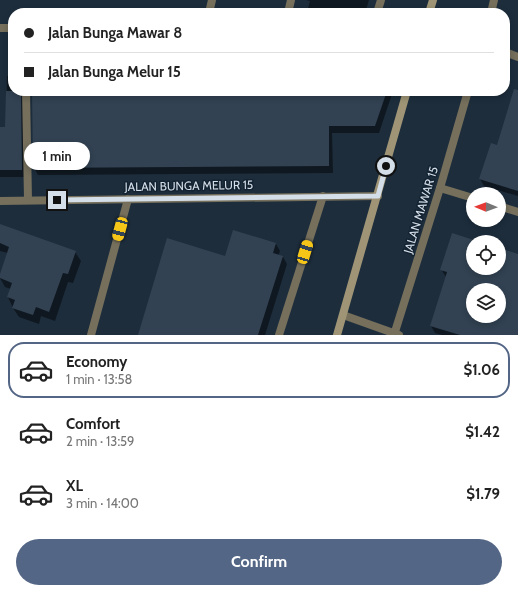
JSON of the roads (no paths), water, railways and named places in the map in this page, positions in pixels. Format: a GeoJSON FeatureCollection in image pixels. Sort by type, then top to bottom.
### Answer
{"type":"FeatureCollection","features":[{"type":"Feature","properties":{"kind":"street"},"geometry":{"type":"LineString","coordinates":[[26,96],[28,200]]}},
{"type":"Feature","properties":{"kind":"street"},"geometry":{"type":"LineString","coordinates":[[337,335],[406,96]]}},
{"type":"Feature","properties":{"kind":"street","name":"JALAN MAWAR 15"},"geometry":{"type":"LineString","coordinates":[[396,334],[467,96]]}},
{"type":"Feature","properties":{"kind":"street"},"geometry":{"type":"LineString","coordinates":[[440,188],[466,196]]}},
{"type":"Feature","properties":{"kind":"street"},"geometry":{"type":"LineString","coordinates":[[279,335],[323,196]]}},
{"type":"Feature","properties":{"kind":"street","name":"JALAN BUNGA MELUR 15"},"geometry":{"type":"LineString","coordinates":[[0,201],[378,196]]}},
{"type":"Feature","properties":{"kind":"street"},"geometry":{"type":"LineString","coordinates":[[91,335],[128,199]]}},
{"type":"Feature","properties":{"kind":"street"},"geometry":{"type":"LineString","coordinates":[[506,208],[518,212]]}},
{"type":"Feature","properties":{"kind":"street"},"geometry":{"type":"LineString","coordinates":[[343,315],[396,334]]}}]}
